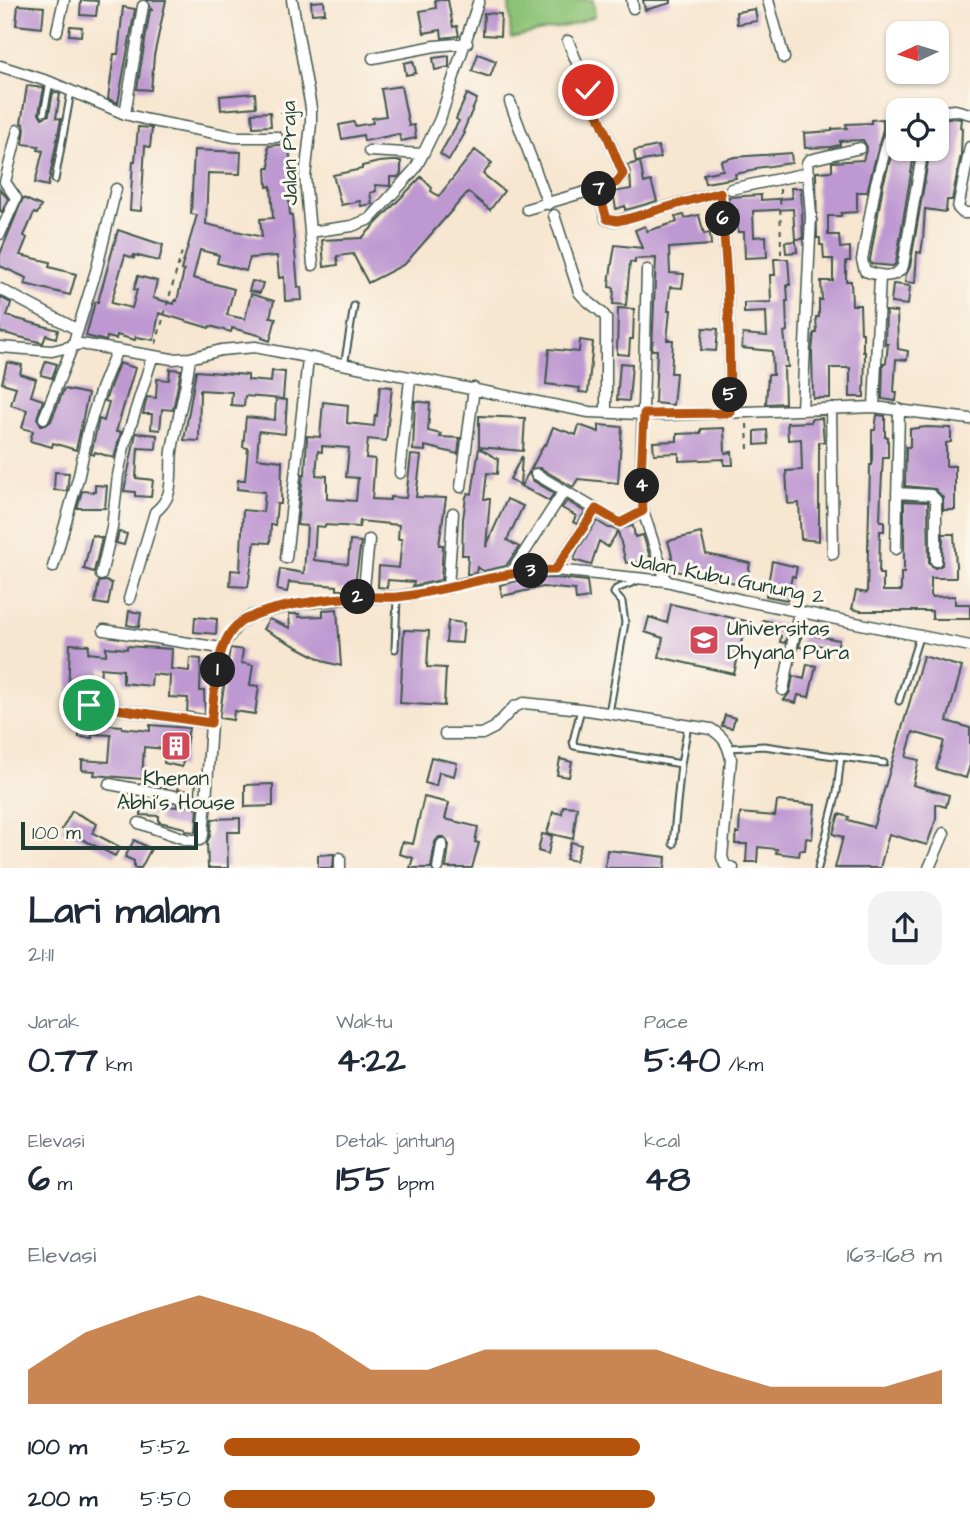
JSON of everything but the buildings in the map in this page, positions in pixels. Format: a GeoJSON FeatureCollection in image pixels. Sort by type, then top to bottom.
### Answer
{"type":"FeatureCollection","features":[{"type":"Feature","properties":{"kind":"street"},"geometry":{"type":"LineString","coordinates":[[57,31],[64,0]]}},
{"type":"Feature","properties":{"kind":"street","name":"Jalan Praja"},"geometry":{"type":"LineString","coordinates":[[292,0],[311,108],[305,177],[313,265]]}},
{"type":"Feature","properties":{"kind":"street"},"geometry":{"type":"LineString","coordinates":[[310,232],[352,226],[370,219],[415,169],[440,119],[479,0]]}},
{"type":"Feature","properties":{"kind":"street"},"geometry":{"type":"LineString","coordinates":[[768,0],[784,58]]}},
{"type":"Feature","properties":{"kind":"street"},"geometry":{"type":"LineString","coordinates":[[125,114],[143,6]]}},
{"type":"Feature","properties":{"kind":"street"},"geometry":{"type":"LineString","coordinates":[[527,209],[616,183],[623,174],[568,41]]}},
{"type":"Feature","properties":{"kind":"street"},"geometry":{"type":"LineString","coordinates":[[373,58],[467,43]]}},
{"type":"Feature","properties":{"kind":"street"},"geometry":{"type":"LineString","coordinates":[[0,66],[50,82],[125,114],[235,137],[277,136]]}},
{"type":"Feature","properties":{"kind":"street"},"geometry":{"type":"LineString","coordinates":[[510,102],[548,204]]}},
{"type":"Feature","properties":{"kind":"street"},"geometry":{"type":"LineString","coordinates":[[949,110],[970,114]]}},
{"type":"Feature","properties":{"kind":"street"},"geometry":{"type":"LineString","coordinates":[[0,234],[16,203],[15,194],[5,182],[18,130]]}},
{"type":"Feature","properties":{"kind":"street"},"geometry":{"type":"LineString","coordinates":[[886,147],[876,183],[862,260],[865,271],[880,276],[900,272],[921,161]]}},
{"type":"Feature","properties":{"kind":"street"},"geometry":{"type":"LineString","coordinates":[[970,147],[958,208],[963,213],[970,213]]}},
{"type":"Feature","properties":{"kind":"street"},"geometry":{"type":"LineString","coordinates":[[802,410],[811,216],[807,163],[809,160],[860,148]]}},
{"type":"Feature","properties":{"kind":"street"},"geometry":{"type":"LineString","coordinates":[[369,151],[423,155]]}},
{"type":"Feature","properties":{"kind":"street"},"geometry":{"type":"LineString","coordinates":[[731,189],[808,173]]}},
{"type":"Feature","properties":{"kind":"street"},"geometry":{"type":"LineString","coordinates":[[44,418],[78,330],[116,189]]}},
{"type":"Feature","properties":{"kind":"street"},"geometry":{"type":"LineString","coordinates":[[598,189],[607,219],[617,221],[720,192],[729,284],[730,413]]}},
{"type":"Feature","properties":{"kind":"street"},"geometry":{"type":"LineString","coordinates":[[554,215],[579,292],[584,300],[606,318],[606,413]]}},
{"type":"Feature","properties":{"kind":"street"},"geometry":{"type":"LineString","coordinates":[[647,270],[641,476],[643,511],[666,581]]}},
{"type":"Feature","properties":{"kind":"street"},"geometry":{"type":"LineString","coordinates":[[874,407],[880,276]]}},
{"type":"Feature","properties":{"kind":"street"},"geometry":{"type":"LineString","coordinates":[[0,289],[78,330]]}},
{"type":"Feature","properties":{"kind":"street"},"geometry":{"type":"LineString","coordinates":[[0,347],[52,351],[81,344],[152,358],[190,358],[221,350],[255,347],[410,379],[474,388],[559,407],[606,413],[730,413],[874,407],[970,419]]}},
{"type":"Feature","properties":{"kind":"street"},"geometry":{"type":"LineString","coordinates":[[52,567],[79,475],[88,430],[116,352]]}},
{"type":"Feature","properties":{"kind":"street"},"geometry":{"type":"LineString","coordinates":[[101,575],[112,528],[124,447],[152,358]]}},
{"type":"Feature","properties":{"kind":"street"},"geometry":{"type":"LineString","coordinates":[[129,599],[155,512],[164,505],[167,497],[172,477],[172,451],[190,358]]}},
{"type":"Feature","properties":{"kind":"street"},"geometry":{"type":"LineString","coordinates":[[286,558],[308,359]]}},
{"type":"Feature","properties":{"kind":"street"},"geometry":{"type":"LineString","coordinates":[[400,473],[410,379]]}},
{"type":"Feature","properties":{"kind":"street"},"geometry":{"type":"LineString","coordinates":[[461,487],[474,388]]}},
{"type":"Feature","properties":{"kind":"street"},"geometry":{"type":"LineString","coordinates":[[831,408],[832,555]]}},
{"type":"Feature","properties":{"kind":"street"},"geometry":{"type":"LineString","coordinates":[[896,548],[899,409]]}},
{"type":"Feature","properties":{"kind":"street"},"geometry":{"type":"LineString","coordinates":[[536,474],[620,523],[643,511]]}},
{"type":"Feature","properties":{"kind":"street"},"geometry":{"type":"LineString","coordinates":[[512,573],[564,491]]}},
{"type":"Feature","properties":{"kind":"street"},"geometry":{"type":"LineString","coordinates":[[897,493],[931,495],[936,500],[936,561]]}},
{"type":"Feature","properties":{"kind":"street"},"geometry":{"type":"LineString","coordinates":[[555,570],[596,509]]}},
{"type":"Feature","properties":{"kind":"street"},"geometry":{"type":"LineString","coordinates":[[448,588],[453,513]]}},
{"type":"Feature","properties":{"kind":"street"},"geometry":{"type":"LineString","coordinates":[[363,597],[369,540]]}},
{"type":"Feature","properties":{"kind":"street","name":"Jalan Kubu Gunung 2"},"geometry":{"type":"LineString","coordinates":[[221,648],[238,624],[251,616],[305,603],[363,597],[397,597],[512,573],[555,570],[666,581],[799,612],[970,646]]}},
{"type":"Feature","properties":{"kind":"street"},"geometry":{"type":"LineString","coordinates":[[783,690],[799,612]]}},
{"type":"Feature","properties":{"kind":"street"},"geometry":{"type":"LineString","coordinates":[[104,629],[221,648],[211,723],[203,835],[196,842],[139,823]]}},
{"type":"Feature","properties":{"kind":"street"},"geometry":{"type":"LineString","coordinates":[[445,734],[482,734],[494,728],[514,707],[524,703],[711,729],[719,734],[729,748],[722,858],[725,865],[733,868]]}},
{"type":"Feature","properties":{"kind":"street"},"geometry":{"type":"LineString","coordinates":[[89,705],[211,723]]}},
{"type":"Feature","properties":{"kind":"street"},"geometry":{"type":"LineString","coordinates":[[109,784],[206,802]]}},
{"type":"Feature","properties":{"kind":"street"},"geometry":{"type":"LineString","coordinates":[[929,868],[944,833]]}},
{"type":"Feature","properties":{"kind":"street"},"geometry":{"type":"LineString","coordinates":[[438,868],[442,844]]}},
{"type":"Feature","properties":{"kind":"lane"},"geometry":{"type":"LineString","coordinates":[[44,113],[50,82]]}},
{"type":"Feature","properties":{"kind":"lane"},"geometry":{"type":"LineString","coordinates":[[55,180],[71,92]]}},
{"type":"Feature","properties":{"kind":"lane"},"geometry":{"type":"LineString","coordinates":[[345,366],[354,306]]}},
{"type":"Feature","properties":{"kind":"lane"},"geometry":{"type":"LineString","coordinates":[[609,713],[625,623],[622,602],[614,593],[616,589],[643,578]]}},
{"type":"Feature","properties":{"kind":"lane"},"geometry":{"type":"LineString","coordinates":[[395,649],[397,597]]}},
{"type":"Feature","properties":{"kind":"lane"},"geometry":{"type":"LineString","coordinates":[[899,701],[919,634]]}},
{"type":"Feature","properties":{"kind":"lane"},"geometry":{"type":"LineString","coordinates":[[581,709],[574,746],[681,764]]}},
{"type":"Feature","properties":{"kind":"lane"},"geometry":{"type":"LineString","coordinates":[[673,844],[688,725]]}},
{"type":"Feature","properties":{"kind":"lane"},"geometry":{"type":"LineString","coordinates":[[729,748],[764,746],[884,763]]}},
{"type":"Feature","properties":{"kind":"lane"},"geometry":{"type":"LineString","coordinates":[[818,868],[837,792],[841,756]]}},
{"type":"Feature","properties":{"kind":"path"},"geometry":{"type":"LineString","coordinates":[[780,179],[781,255]]}},
{"type":"Feature","properties":{"kind":"path"},"geometry":{"type":"LineString","coordinates":[[158,337],[183,248]]}},
{"type":"Feature","properties":{"kind":"path"},"geometry":{"type":"LineString","coordinates":[[747,411],[748,450]]}},
{"type":"Feature","properties":{"kind":"green space"},"geometry":{"type":"Polygon","coordinates":[[[509,0],[593,0],[595,16],[571,25],[511,38],[509,0]]]}},
{"type":"Feature","properties":{"kind":"place","name":"Universitas Dhyana Pura"},"geometry":{"type":"Point","coordinates":[704,640]}},
{"type":"Feature","properties":{"kind":"place","name":"Khenan Abhi's House"},"geometry":{"type":"Point","coordinates":[176,746]}},
{"type":"Feature","properties":{"kind":"route"},"geometry":{"type":"LineString","coordinates":[[89,705],[211,723],[221,648],[238,624],[251,616],[305,603],[363,597],[397,597],[512,573],[555,570],[596,509],[620,523],[643,511],[641,476],[644,414],[730,413],[730,310],[720,192],[626,219],[607,219],[598,189],[616,183],[621,180],[623,174],[588,90]]}}]}
